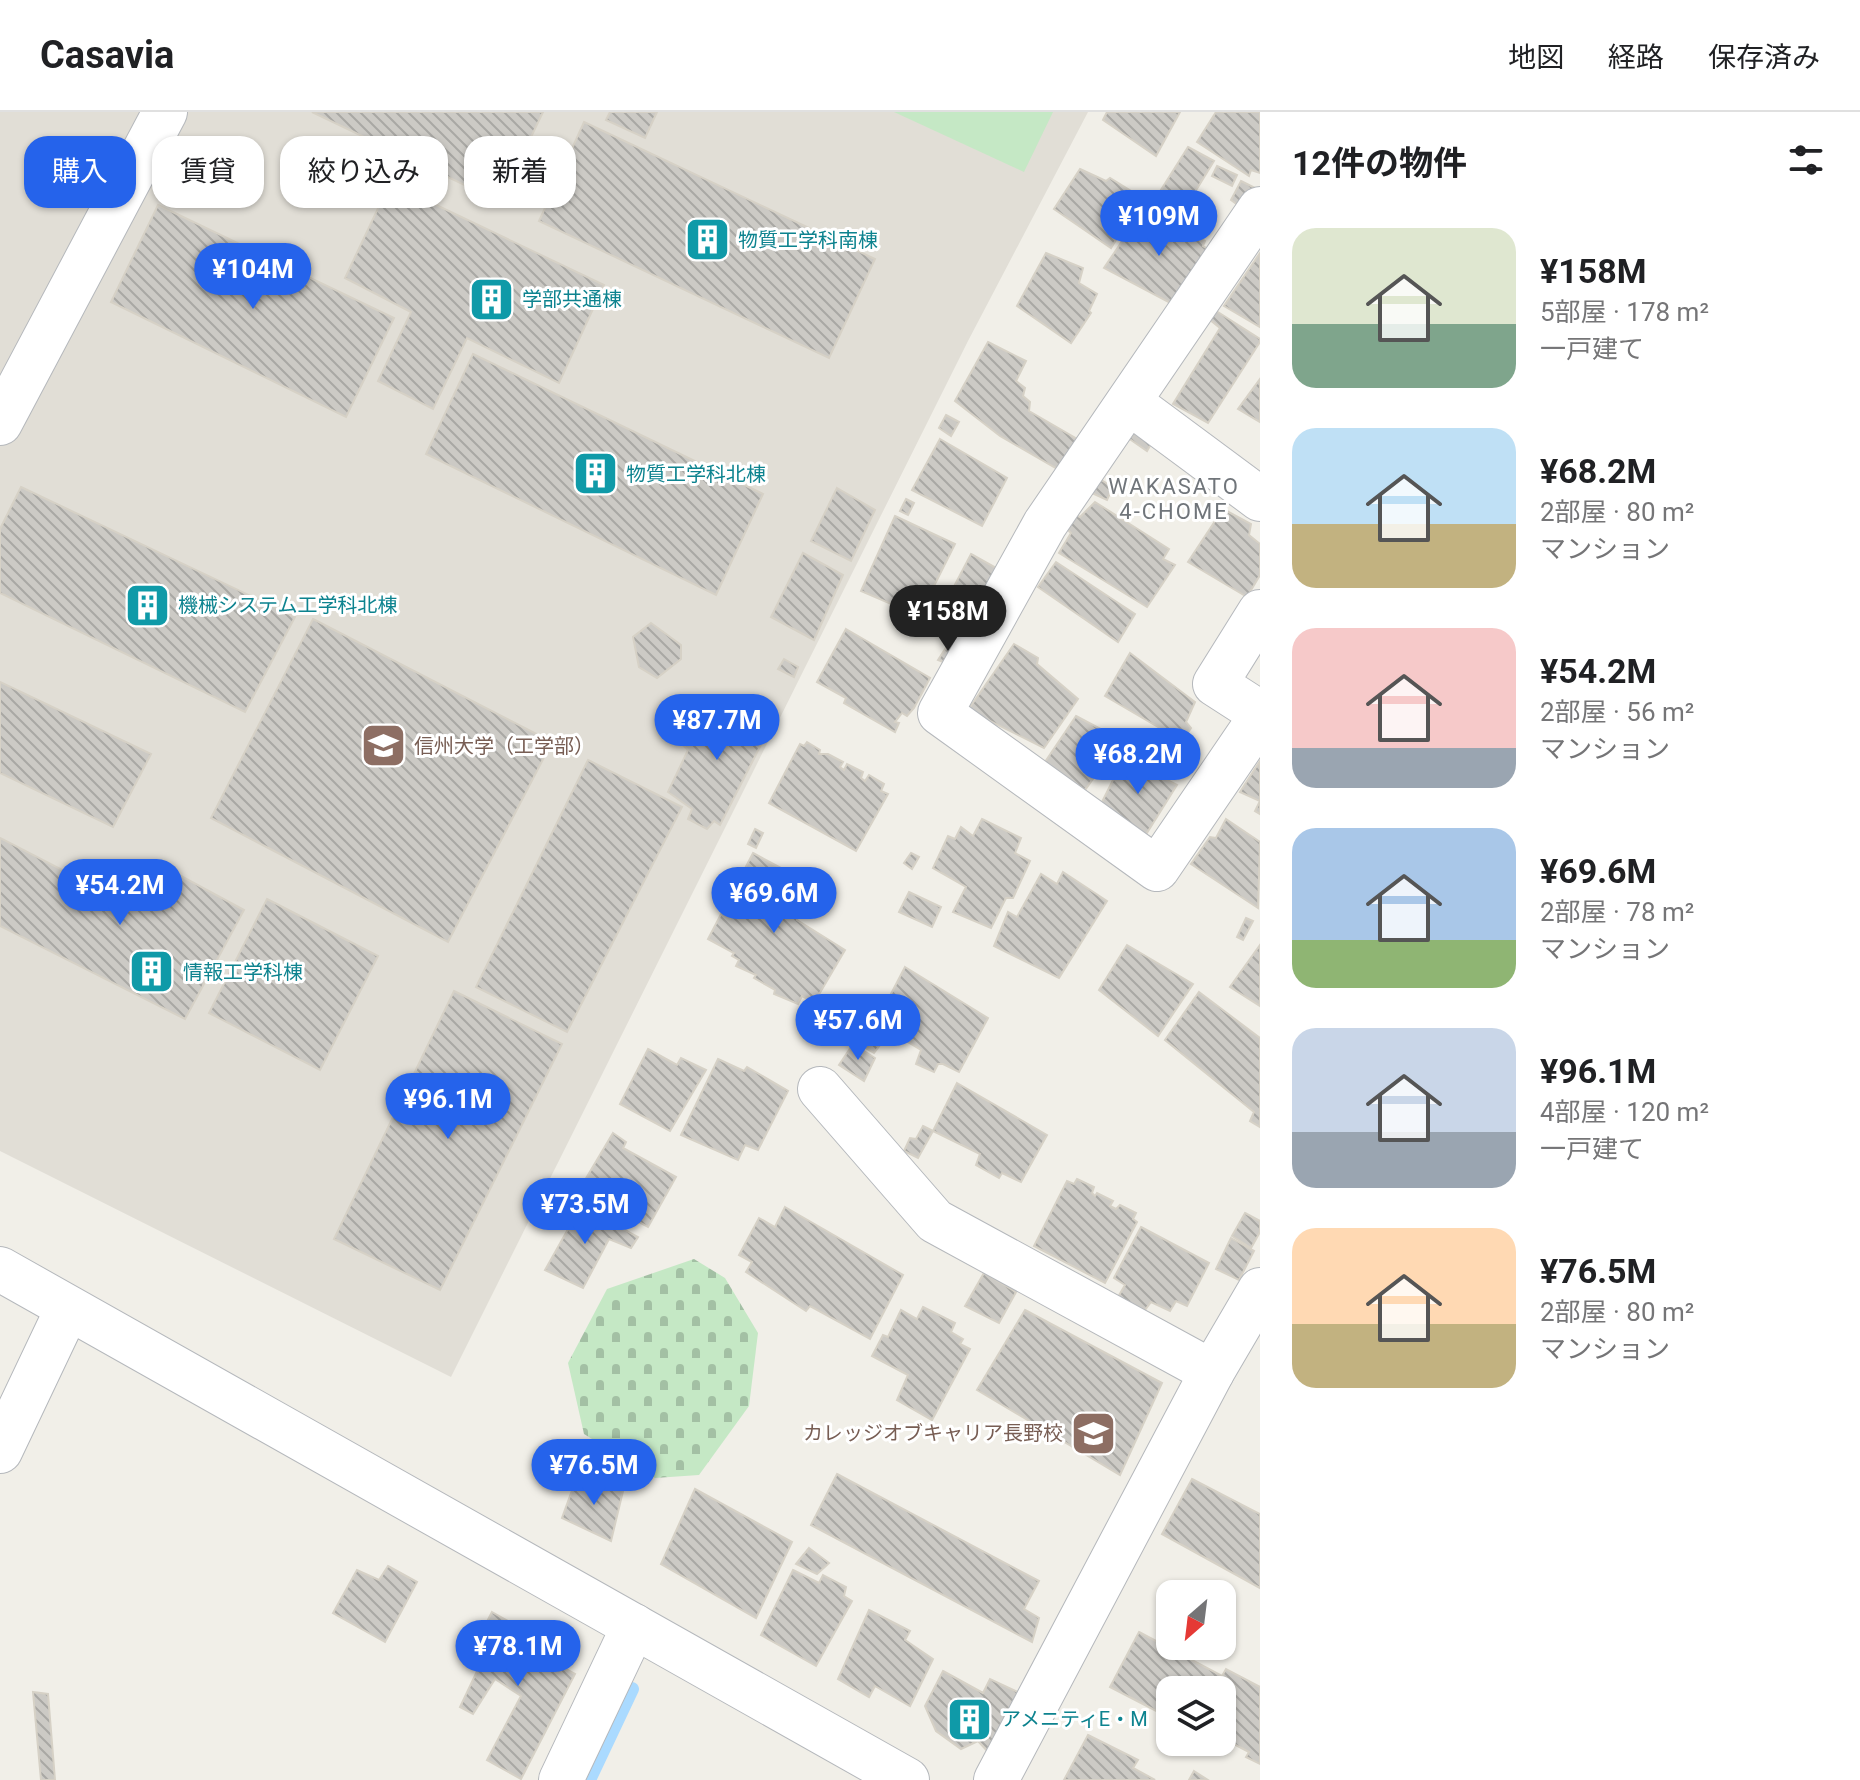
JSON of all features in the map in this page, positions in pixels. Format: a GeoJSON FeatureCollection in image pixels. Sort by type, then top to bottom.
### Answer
{"type":"FeatureCollection","features":[{"type":"Feature","properties":{"kind":"street"},"geometry":{"type":"LineString","coordinates":[[0,423],[165,112]]}},
{"type":"Feature","properties":{"kind":"street"},"geometry":{"type":"LineString","coordinates":[[1260,209],[1045,524],[940,713],[1157,869],[1260,716],[1215,684],[1260,612]]}},
{"type":"Feature","properties":{"kind":"street"},"geometry":{"type":"LineString","coordinates":[[1129,402],[1260,499]]}},
{"type":"Feature","properties":{"kind":"street"},"geometry":{"type":"LineString","coordinates":[[820,1089],[935,1221],[1212,1372]]}},
{"type":"Feature","properties":{"kind":"street"},"geometry":{"type":"LineString","coordinates":[[0,1269],[907,1780]]}},
{"type":"Feature","properties":{"kind":"street"},"geometry":{"type":"LineString","coordinates":[[996,1780],[1212,1372],[1260,1290]]}},
{"type":"Feature","properties":{"kind":"street"},"geometry":{"type":"LineString","coordinates":[[0,1451],[68,1308]]}},
{"type":"Feature","properties":{"kind":"street"},"geometry":{"type":"LineString","coordinates":[[561,1780],[634,1626]]}},
{"type":"Feature","properties":{"kind":"shaded area","name":"信州大学（工学部）"},"geometry":{"type":"Polygon","coordinates":[[[0,112],[1088,112],[968,341],[451,1377],[0,1151],[0,112]]]}},
{"type":"Feature","properties":{"kind":"green space"},"geometry":{"type":"Polygon","coordinates":[[[894,112],[1053,112],[1024,172],[894,112]]]}},
{"type":"Feature","properties":{"kind":"green space"},"geometry":{"type":"Polygon","coordinates":[[[694,1259],[725,1278],[758,1333],[749,1406],[699,1475],[655,1478],[584,1434],[568,1363],[607,1289],[694,1259]]]}},
{"type":"Feature","properties":{"kind":"building"},"geometry":{"type":"Polygon","coordinates":[[[312,112],[543,112],[532,136],[464,136],[464,185],[448,177],[448,136],[362,136],[312,112]]]}},
{"type":"Feature","properties":{"kind":"building"},"geometry":{"type":"Polygon","coordinates":[[[610,112],[657,112],[645,138],[606,120],[610,112]]]}},
{"type":"Feature","properties":{"kind":"building"},"geometry":{"type":"Polygon","coordinates":[[[1107,112],[1180,112],[1156,156],[1103,120],[1107,112]]]}},
{"type":"Feature","properties":{"kind":"building"},"geometry":{"type":"Polygon","coordinates":[[[1216,112],[1260,112],[1260,173],[1251,170],[1249,176],[1197,142],[1216,112]]]}},
{"type":"Feature","properties":{"kind":"building","name":"物質工学科南棟"},"geometry":{"type":"Polygon","coordinates":[[[584,122],[875,259],[829,358],[539,221],[545,208],[576,208],[576,140],[584,122]]]}},
{"type":"Feature","properties":{"kind":"building"},"geometry":{"type":"Polygon","coordinates":[[[1188,147],[1214,161],[1179,218],[1154,201],[1188,147]]]}},
{"type":"Feature","properties":{"kind":"building"},"geometry":{"type":"Polygon","coordinates":[[[1217,166],[1237,175],[1232,186],[1212,176],[1217,166]]]}},
{"type":"Feature","properties":{"kind":"building"},"geometry":{"type":"Polygon","coordinates":[[[1080,169],[1106,181],[1110,178],[1131,191],[1129,198],[1139,203],[1111,248],[1054,209],[1080,169]]]}},
{"type":"Feature","properties":{"kind":"building"},"geometry":{"type":"Polygon","coordinates":[[[1241,181],[1257,189],[1246,211],[1231,200],[1241,181]]]}},
{"type":"Feature","properties":{"kind":"building"},"geometry":{"type":"Polygon","coordinates":[[[157,208],[164,208],[394,318],[346,417],[111,302],[157,208]]]}},
{"type":"Feature","properties":{"kind":"building","name":"学部共通棟"},"geometry":{"type":"Polygon","coordinates":[[[378,208],[442,208],[604,285],[559,383],[467,338],[433,409],[378,381],[411,312],[345,278],[378,208]]]}},
{"type":"Feature","properties":{"kind":"building"},"geometry":{"type":"Polygon","coordinates":[[[1143,210],[1167,220],[1165,226],[1189,239],[1193,235],[1205,241],[1203,246],[1213,252],[1176,306],[1104,268],[1143,210]]]}},
{"type":"Feature","properties":{"kind":"building"},"geometry":{"type":"Polygon","coordinates":[[[1046,253],[1083,268],[1079,283],[1097,294],[1089,311],[1091,313],[1071,343],[1017,306],[1046,253]]]}},
{"type":"Feature","properties":{"kind":"building"},"geometry":{"type":"Polygon","coordinates":[[[1260,253],[1260,327],[1224,306],[1260,253]]]}},
{"type":"Feature","properties":{"kind":"building"},"geometry":{"type":"Polygon","coordinates":[[[1210,307],[1260,339],[1260,342],[1208,423],[1173,404],[1220,328],[1204,315],[1210,307]]]}},
{"type":"Feature","properties":{"kind":"building"},"geometry":{"type":"Polygon","coordinates":[[[988,342],[1026,361],[1016,381],[1025,388],[1023,396],[1030,402],[1029,411],[1077,439],[1061,471],[1000,436],[955,401],[988,342]]]}},
{"type":"Feature","properties":{"kind":"building","name":"物質工学科北棟"},"geometry":{"type":"Polygon","coordinates":[[[473,354],[763,494],[716,595],[426,454],[473,354]]]}},
{"type":"Feature","properties":{"kind":"building"},"geometry":{"type":"Polygon","coordinates":[[[1260,379],[1260,422],[1238,409],[1260,379]]]}},
{"type":"Feature","properties":{"kind":"building"},"geometry":{"type":"Polygon","coordinates":[[[946,415],[959,422],[951,436],[939,428],[946,415]]]}},
{"type":"Feature","properties":{"kind":"building"},"geometry":{"type":"Polygon","coordinates":[[[1130,418],[1156,435],[1147,451],[1121,433],[1130,418]]]}},
{"type":"Feature","properties":{"kind":"building"},"geometry":{"type":"Polygon","coordinates":[[[940,439],[1007,478],[982,526],[912,490],[940,439]]]}},
{"type":"Feature","properties":{"kind":"building"},"geometry":{"type":"Polygon","coordinates":[[[1096,477],[1113,487],[1107,500],[1083,489],[1096,477]]]}},
{"type":"Feature","properties":{"kind":"building","name":"機械システム工学科北棟"},"geometry":{"type":"Polygon","coordinates":[[[21,487],[295,617],[245,712],[0,593],[0,529],[21,487]]]}},
{"type":"Feature","properties":{"kind":"building"},"geometry":{"type":"Polygon","coordinates":[[[837,488],[875,510],[851,561],[811,541],[837,488]]]}},
{"type":"Feature","properties":{"kind":"building"},"geometry":{"type":"Polygon","coordinates":[[[906,499],[914,503],[908,515],[900,511],[906,499]]]}},
{"type":"Feature","properties":{"kind":"building"},"geometry":{"type":"Polygon","coordinates":[[[1095,502],[1169,549],[1163,559],[1175,565],[1147,607],[1059,553],[1071,533],[1066,528],[1074,514],[1080,517],[1095,502]]]}},
{"type":"Feature","properties":{"kind":"building"},"geometry":{"type":"Polygon","coordinates":[[[1223,509],[1251,524],[1249,535],[1260,544],[1260,575],[1247,597],[1188,562],[1223,509]]]}},
{"type":"Feature","properties":{"kind":"building"},"geometry":{"type":"Polygon","coordinates":[[[895,516],[955,544],[919,616],[861,591],[895,516]]]}},
{"type":"Feature","properties":{"kind":"building"},"geometry":{"type":"Polygon","coordinates":[[[803,553],[843,575],[814,640],[771,617],[803,553]]]}},
{"type":"Feature","properties":{"kind":"building"},"geometry":{"type":"Polygon","coordinates":[[[971,554],[1000,570],[977,607],[950,594],[971,554]]]}},
{"type":"Feature","properties":{"kind":"building"},"geometry":{"type":"Polygon","coordinates":[[[1056,562],[1135,614],[1118,642],[1038,587],[1056,562]]]}},
{"type":"Feature","properties":{"kind":"building"},"geometry":{"type":"Polygon","coordinates":[[[313,619],[552,742],[448,942],[211,818],[313,619]]]}},
{"type":"Feature","properties":{"kind":"building"},"geometry":{"type":"Polygon","coordinates":[[[651,623],[681,645],[681,659],[657,678],[639,667],[633,637],[651,623]]]}},
{"type":"Feature","properties":{"kind":"building"},"geometry":{"type":"Polygon","coordinates":[[[846,629],[930,678],[914,708],[907,716],[902,713],[895,722],[899,723],[895,732],[844,703],[846,698],[817,682],[846,629]]]}},
{"type":"Feature","properties":{"kind":"building"},"geometry":{"type":"Polygon","coordinates":[[[949,643],[957,646],[946,663],[938,660],[949,643]]]}},
{"type":"Feature","properties":{"kind":"building"},"geometry":{"type":"Polygon","coordinates":[[[1014,644],[1038,658],[1037,664],[1078,699],[1044,748],[968,710],[1014,644]]]}},
{"type":"Feature","properties":{"kind":"building"},"geometry":{"type":"Polygon","coordinates":[[[1130,653],[1195,702],[1186,722],[1191,728],[1182,741],[1105,696],[1130,653]]]}},
{"type":"Feature","properties":{"kind":"building"},"geometry":{"type":"Polygon","coordinates":[[[784,659],[798,667],[794,677],[778,669],[784,659]]]}},
{"type":"Feature","properties":{"kind":"building"},"geometry":{"type":"Polygon","coordinates":[[[0,682],[151,754],[113,827],[0,773],[0,682]]]}},
{"type":"Feature","properties":{"kind":"building"},"geometry":{"type":"Polygon","coordinates":[[[718,700],[770,727],[720,825],[714,821],[707,829],[688,819],[692,809],[668,792],[688,750],[682,744],[694,722],[701,725],[718,700]]]}},
{"type":"Feature","properties":{"kind":"building"},"geometry":{"type":"Polygon","coordinates":[[[1076,716],[1112,735],[1109,743],[1115,748],[1085,790],[1045,762],[1076,716]]]}},
{"type":"Feature","properties":{"kind":"building"},"geometry":{"type":"Polygon","coordinates":[[[807,742],[820,750],[819,754],[828,754],[843,762],[840,767],[844,770],[847,764],[863,772],[861,778],[865,781],[869,775],[884,784],[881,791],[888,794],[856,851],[769,803],[800,744],[804,746],[807,742]]]}},
{"type":"Feature","properties":{"kind":"building"},"geometry":{"type":"Polygon","coordinates":[[[1124,758],[1177,785],[1145,836],[1101,804],[1124,758]]]}},
{"type":"Feature","properties":{"kind":"building"},"geometry":{"type":"Polygon","coordinates":[[[588,760],[682,807],[567,1032],[476,987],[588,760]]]}},
{"type":"Feature","properties":{"kind":"building"},"geometry":{"type":"Polygon","coordinates":[[[1260,761],[1260,801],[1240,792],[1260,761]]]}},
{"type":"Feature","properties":{"kind":"building"},"geometry":{"type":"Polygon","coordinates":[[[982,819],[1021,838],[1015,853],[1030,861],[1013,898],[1006,898],[991,928],[953,912],[966,887],[933,868],[948,836],[955,839],[961,827],[973,836],[982,819]]]}},
{"type":"Feature","properties":{"kind":"building"},"geometry":{"type":"Polygon","coordinates":[[[1226,819],[1260,842],[1258,908],[1191,864],[1210,837],[1216,838],[1226,819]]]}},
{"type":"Feature","properties":{"kind":"building"},"geometry":{"type":"Polygon","coordinates":[[[755,829],[763,833],[756,848],[748,844],[755,829]]]}},
{"type":"Feature","properties":{"kind":"building","name":"情報工学科棟"},"geometry":{"type":"Polygon","coordinates":[[[0,838],[134,907],[159,864],[244,910],[185,1019],[0,926],[0,838]]]}},
{"type":"Feature","properties":{"kind":"building"},"geometry":{"type":"Polygon","coordinates":[[[753,853],[796,876],[786,896],[780,893],[777,899],[800,912],[797,920],[845,950],[814,1003],[802,996],[798,1004],[774,994],[775,990],[754,978],[756,975],[736,966],[739,960],[732,956],[734,953],[708,939],[753,853]]]}},
{"type":"Feature","properties":{"kind":"building"},"geometry":{"type":"Polygon","coordinates":[[[911,853],[919,857],[912,869],[904,863],[911,853]]]}},
{"type":"Feature","properties":{"kind":"building"},"geometry":{"type":"Polygon","coordinates":[[[1063,872],[1107,901],[1059,978],[994,946],[1008,912],[1017,917],[1041,874],[1057,884],[1063,872]]]}},
{"type":"Feature","properties":{"kind":"building"},"geometry":{"type":"Polygon","coordinates":[[[909,892],[941,907],[932,927],[899,912],[909,892]]]}},
{"type":"Feature","properties":{"kind":"building"},"geometry":{"type":"Polygon","coordinates":[[[267,899],[378,956],[320,1070],[209,1013],[267,899]]]}},
{"type":"Feature","properties":{"kind":"building"},"geometry":{"type":"Polygon","coordinates":[[[1246,918],[1253,921],[1243,940],[1237,937],[1246,918]]]}},
{"type":"Feature","properties":{"kind":"building"},"geometry":{"type":"Polygon","coordinates":[[[1127,945],[1193,984],[1158,1036],[1099,990],[1127,945]]]}},
{"type":"Feature","properties":{"kind":"building"},"geometry":{"type":"Polygon","coordinates":[[[1260,945],[1260,1006],[1230,987],[1260,945]]]}},
{"type":"Feature","properties":{"kind":"building"},"geometry":{"type":"Polygon","coordinates":[[[905,967],[988,1018],[959,1072],[943,1064],[938,1064],[934,1072],[916,1064],[921,1050],[903,1039],[904,1035],[879,1017],[905,967]]]}},
{"type":"Feature","properties":{"kind":"building"},"geometry":{"type":"Polygon","coordinates":[[[454,991],[562,1044],[440,1290],[334,1239],[454,991]]]}},
{"type":"Feature","properties":{"kind":"building"},"geometry":{"type":"Polygon","coordinates":[[[1199,992],[1260,1038],[1260,1127],[1250,1121],[1254,1112],[1165,1040],[1199,992]]]}},
{"type":"Feature","properties":{"kind":"building"},"geometry":{"type":"Polygon","coordinates":[[[875,1019],[889,1033],[874,1053],[857,1043],[875,1019]]]}},
{"type":"Feature","properties":{"kind":"building"},"geometry":{"type":"Polygon","coordinates":[[[853,1044],[875,1058],[864,1081],[839,1065],[853,1044]]]}},
{"type":"Feature","properties":{"kind":"building"},"geometry":{"type":"Polygon","coordinates":[[[648,1049],[677,1065],[681,1058],[706,1070],[670,1131],[620,1104],[648,1049]]]}},
{"type":"Feature","properties":{"kind":"building"},"geometry":{"type":"Polygon","coordinates":[[[718,1059],[744,1071],[747,1067],[788,1091],[758,1150],[745,1145],[738,1160],[681,1135],[718,1059]]]}},
{"type":"Feature","properties":{"kind":"building"},"geometry":{"type":"Polygon","coordinates":[[[957,1083],[1047,1135],[1021,1182],[1002,1173],[999,1178],[976,1165],[980,1154],[933,1131],[957,1083]]]}},
{"type":"Feature","properties":{"kind":"building"},"geometry":{"type":"Polygon","coordinates":[[[923,1126],[933,1131],[918,1158],[904,1151],[910,1138],[916,1139],[923,1126]]]}},
{"type":"Feature","properties":{"kind":"building"},"geometry":{"type":"Polygon","coordinates":[[[613,1133],[626,1142],[623,1148],[676,1177],[648,1227],[579,1190],[613,1133]]]}},
{"type":"Feature","properties":{"kind":"building"},"geometry":{"type":"Polygon","coordinates":[[[1077,1179],[1094,1187],[1092,1193],[1095,1196],[1097,1193],[1113,1201],[1110,1206],[1116,1209],[1120,1205],[1136,1213],[1133,1219],[1137,1222],[1105,1283],[1034,1246],[1067,1181],[1074,1184],[1077,1179]]]}},
{"type":"Feature","properties":{"kind":"building"},"geometry":{"type":"Polygon","coordinates":[[[581,1206],[638,1237],[631,1248],[609,1239],[583,1288],[545,1270],[581,1206]]]}},
{"type":"Feature","properties":{"kind":"building"},"geometry":{"type":"Polygon","coordinates":[[[785,1207],[903,1275],[870,1339],[810,1306],[806,1311],[746,1272],[752,1262],[739,1255],[759,1218],[775,1227],[785,1207]]]}},
{"type":"Feature","properties":{"kind":"building"},"geometry":{"type":"Polygon","coordinates":[[[1245,1213],[1260,1221],[1260,1232],[1251,1248],[1232,1236],[1245,1213]]]}},
{"type":"Feature","properties":{"kind":"building"},"geometry":{"type":"Polygon","coordinates":[[[1141,1227],[1209,1263],[1187,1306],[1176,1301],[1170,1311],[1151,1302],[1145,1310],[1118,1297],[1125,1285],[1114,1278],[1141,1227]]]}},
{"type":"Feature","properties":{"kind":"building"},"geometry":{"type":"Polygon","coordinates":[[[1231,1238],[1254,1251],[1239,1280],[1216,1269],[1231,1238]]]}},
{"type":"Feature","properties":{"kind":"building"},"geometry":{"type":"Polygon","coordinates":[[[984,1273],[1016,1292],[999,1323],[965,1306],[984,1273]]]}},
{"type":"Feature","properties":{"kind":"building"},"geometry":{"type":"Polygon","coordinates":[[[923,1307],[955,1323],[951,1332],[963,1339],[960,1344],[970,1349],[932,1420],[897,1400],[908,1375],[872,1356],[883,1335],[888,1337],[901,1310],[917,1319],[923,1307]]]}},
{"type":"Feature","properties":{"kind":"building","name":"カレッジオブキャリア長野校"},"geometry":{"type":"Polygon","coordinates":[[[1025,1310],[1162,1383],[1120,1475],[977,1390],[1025,1310]]]}},
{"type":"Feature","properties":{"kind":"building"},"geometry":{"type":"Polygon","coordinates":[[[578,1474],[623,1491],[611,1541],[562,1518],[578,1474]]]}},
{"type":"Feature","properties":{"kind":"building"},"geometry":{"type":"Polygon","coordinates":[[[837,1474],[1039,1581],[1024,1609],[1039,1618],[1032,1642],[811,1525],[837,1474]]]}},
{"type":"Feature","properties":{"kind":"building"},"geometry":{"type":"Polygon","coordinates":[[[1192,1479],[1260,1514],[1260,1588],[1162,1534],[1192,1479]]]}},
{"type":"Feature","properties":{"kind":"building"},"geometry":{"type":"Polygon","coordinates":[[[695,1489],[792,1542],[756,1618],[661,1564],[695,1489]]]}},
{"type":"Feature","properties":{"kind":"building"},"geometry":{"type":"Polygon","coordinates":[[[809,1548],[829,1563],[817,1574],[796,1564],[809,1548]]]}},
{"type":"Feature","properties":{"kind":"building"},"geometry":{"type":"Polygon","coordinates":[[[388,1566],[417,1582],[385,1642],[333,1613],[357,1570],[379,1580],[388,1566]]]}},
{"type":"Feature","properties":{"kind":"building"},"geometry":{"type":"Polygon","coordinates":[[[793,1570],[819,1583],[823,1575],[846,1587],[844,1596],[852,1601],[816,1666],[761,1635],[793,1570]]]}},
{"type":"Feature","properties":{"kind":"building"},"geometry":{"type":"Polygon","coordinates":[[[869,1610],[910,1631],[905,1640],[933,1659],[910,1706],[875,1686],[869,1697],[838,1679],[869,1610]]]}},
{"type":"Feature","properties":{"kind":"building"},"geometry":{"type":"Polygon","coordinates":[[[492,1612],[557,1649],[553,1662],[575,1674],[521,1779],[487,1760],[521,1696],[495,1679],[473,1714],[460,1707],[480,1665],[468,1658],[492,1612]]]}},
{"type":"Feature","properties":{"kind":"building"},"geometry":{"type":"Polygon","coordinates":[[[1139,1632],[1156,1641],[1156,1660],[1192,1660],[1222,1676],[1156,1676],[1156,1711],[1110,1687],[1139,1632]]]}},
{"type":"Feature","properties":{"kind":"building"},"geometry":{"type":"Polygon","coordinates":[[[1226,1669],[1260,1687],[1260,1764],[1246,1757],[1249,1752],[1236,1745],[1236,1676],[1222,1676],[1226,1669]]]}},
{"type":"Feature","properties":{"kind":"building","name":"アメニティE・M"},"geometry":{"type":"Polygon","coordinates":[[[943,1671],[983,1693],[990,1679],[1022,1694],[990,1754],[978,1741],[961,1749],[936,1731],[925,1706],[943,1671]]]}},
{"type":"Feature","properties":{"kind":"building"},"geometry":{"type":"Polygon","coordinates":[[[33,1692],[48,1694],[55,1780],[41,1780],[33,1692]]]}},
{"type":"Feature","properties":{"kind":"building"},"geometry":{"type":"Polygon","coordinates":[[[1088,1735],[1138,1760],[1133,1768],[1155,1780],[1064,1780],[1088,1735]]]}},
{"type":"Feature","properties":{"kind":"building"},"geometry":{"type":"Polygon","coordinates":[[[1194,1771],[1208,1780],[1189,1780],[1194,1771]]]}},
{"type":"Feature","properties":{"kind":"waterway"},"geometry":{"type":"LineString","coordinates":[[589,1780],[632,1689]]}},
{"type":"Feature","properties":{"kind":"place","name":"物質工学科南棟"},"geometry":{"type":"Point","coordinates":[707,240]}},
{"type":"Feature","properties":{"kind":"place","name":"学部共通棟"},"geometry":{"type":"Point","coordinates":[491,299]}},
{"type":"Feature","properties":{"kind":"place","name":"物質工学科北棟"},"geometry":{"type":"Point","coordinates":[595,474]}},
{"type":"Feature","properties":{"kind":"place","name":"機械システム工学科北棟"},"geometry":{"type":"Point","coordinates":[147,605]}},
{"type":"Feature","properties":{"kind":"place","name":"信州大学（工学部）"},"geometry":{"type":"Point","coordinates":[383,746]}},
{"type":"Feature","properties":{"kind":"place","name":"情報工学科棟"},"geometry":{"type":"Point","coordinates":[152,972]}},
{"type":"Feature","properties":{"kind":"place","name":"カレッジオブキャリア長野校"},"geometry":{"type":"Point","coordinates":[1094,1433]}},
{"type":"Feature","properties":{"kind":"place","name":"アメニティE・M"},"geometry":{"type":"Point","coordinates":[970,1719]}},
{"type":"Feature","properties":{"kind":"district","name":"WAKASATO 4-CHOME"},"geometry":{"type":"Point","coordinates":[1174,498]}}]}
